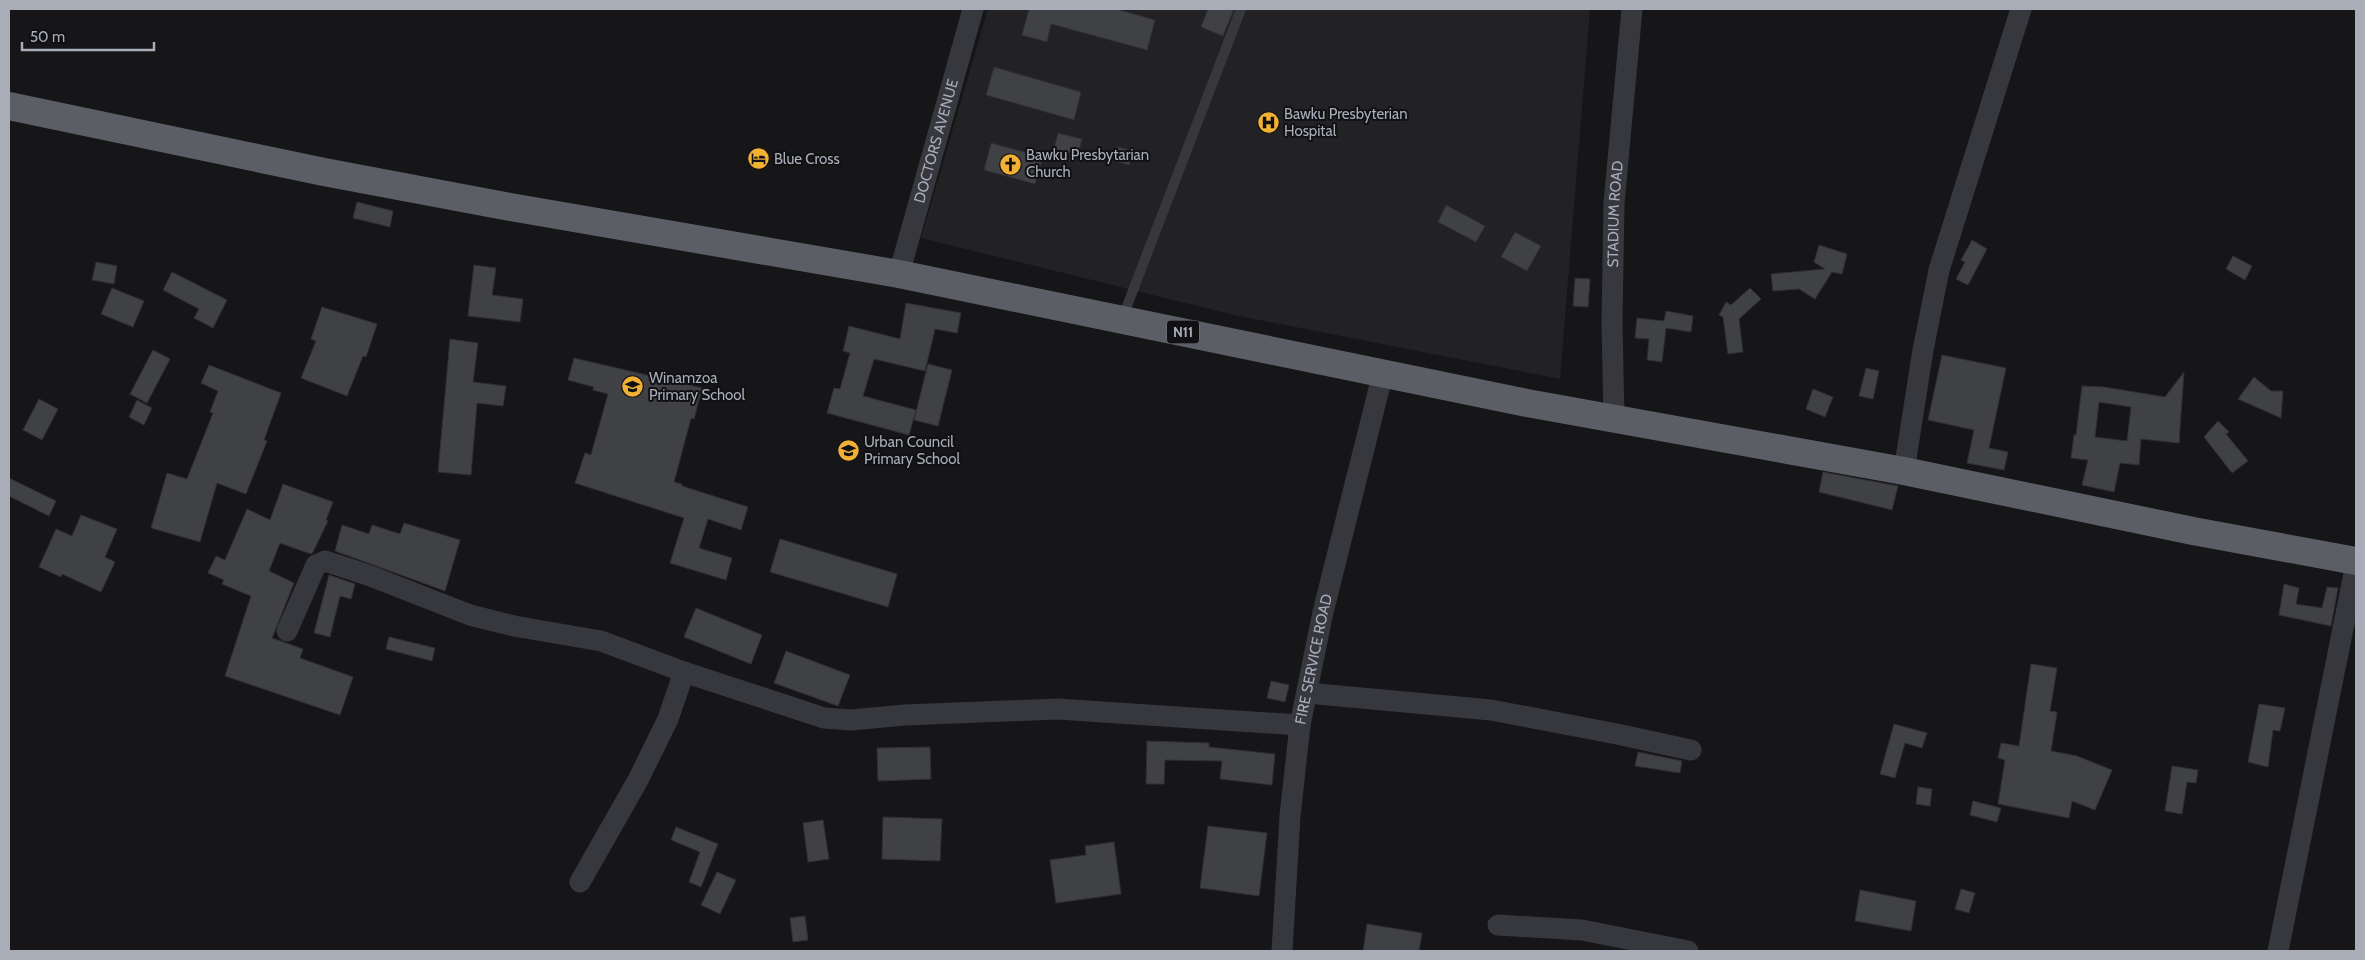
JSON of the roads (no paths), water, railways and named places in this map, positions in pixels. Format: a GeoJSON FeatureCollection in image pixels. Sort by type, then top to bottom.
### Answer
{"type":"FeatureCollection","features":[{"type":"Feature","properties":{"kind":"highway","name":"N11"},"geometry":{"type":"LineString","coordinates":[[9,106],[324,172],[510,207],[899,274],[1614,419],[1904,471],[2193,531],[2356,562]]}},
{"type":"Feature","properties":{"kind":"street","name":"DOCTORS AVENUE"},"geometry":{"type":"LineString","coordinates":[[899,274],[973,9]]}},
{"type":"Feature","properties":{"kind":"street","name":"STADIUM ROAD"},"geometry":{"type":"LineString","coordinates":[[1614,419],[1612,322],[1614,203],[1632,9]]}},
{"type":"Feature","properties":{"kind":"street"},"geometry":{"type":"LineString","coordinates":[[1904,471],[1923,350],[1939,270],[2021,9]]}},
{"type":"Feature","properties":{"kind":"street","name":"FIRE SERVICE ROAD"},"geometry":{"type":"LineString","coordinates":[[1282,951],[1290,816],[1300,725],[1323,612],[1383,373]]}},
{"type":"Feature","properties":{"kind":"street"},"geometry":{"type":"LineString","coordinates":[[287,631],[316,565],[325,561],[368,575],[470,615],[514,626],[589,638],[684,672],[824,718],[836,720],[1058,709],[1300,725]]}},
{"type":"Feature","properties":{"kind":"street"},"geometry":{"type":"LineString","coordinates":[[2278,951],[2356,562]]}},
{"type":"Feature","properties":{"kind":"street"},"geometry":{"type":"LineString","coordinates":[[580,882],[638,780],[668,719],[684,672]]}},
{"type":"Feature","properties":{"kind":"street"},"geometry":{"type":"LineString","coordinates":[[1307,694],[1490,710],[1691,750]]}},
{"type":"Feature","properties":{"kind":"street"},"geometry":{"type":"LineString","coordinates":[[1498,925],[1582,930],[1688,951]]}},
{"type":"Feature","properties":{"kind":"lane"},"geometry":{"type":"LineString","coordinates":[[1122,320],[1241,9]]}},
{"type":"Feature","properties":{"kind":"place","name":"Bawku Presbyterian Hospital"},"geometry":{"type":"Point","coordinates":[1268,123]}},
{"type":"Feature","properties":{"kind":"place","name":"Blue Cross"},"geometry":{"type":"Point","coordinates":[758,159]}},
{"type":"Feature","properties":{"kind":"place","name":"Bawku Presbytarian Church"},"geometry":{"type":"Point","coordinates":[1010,164]}},
{"type":"Feature","properties":{"kind":"place","name":"Winamzoa Primary School"},"geometry":{"type":"Point","coordinates":[633,387]}},
{"type":"Feature","properties":{"kind":"place","name":"Urban Council Primary School"},"geometry":{"type":"Point","coordinates":[848,451]}}]}
